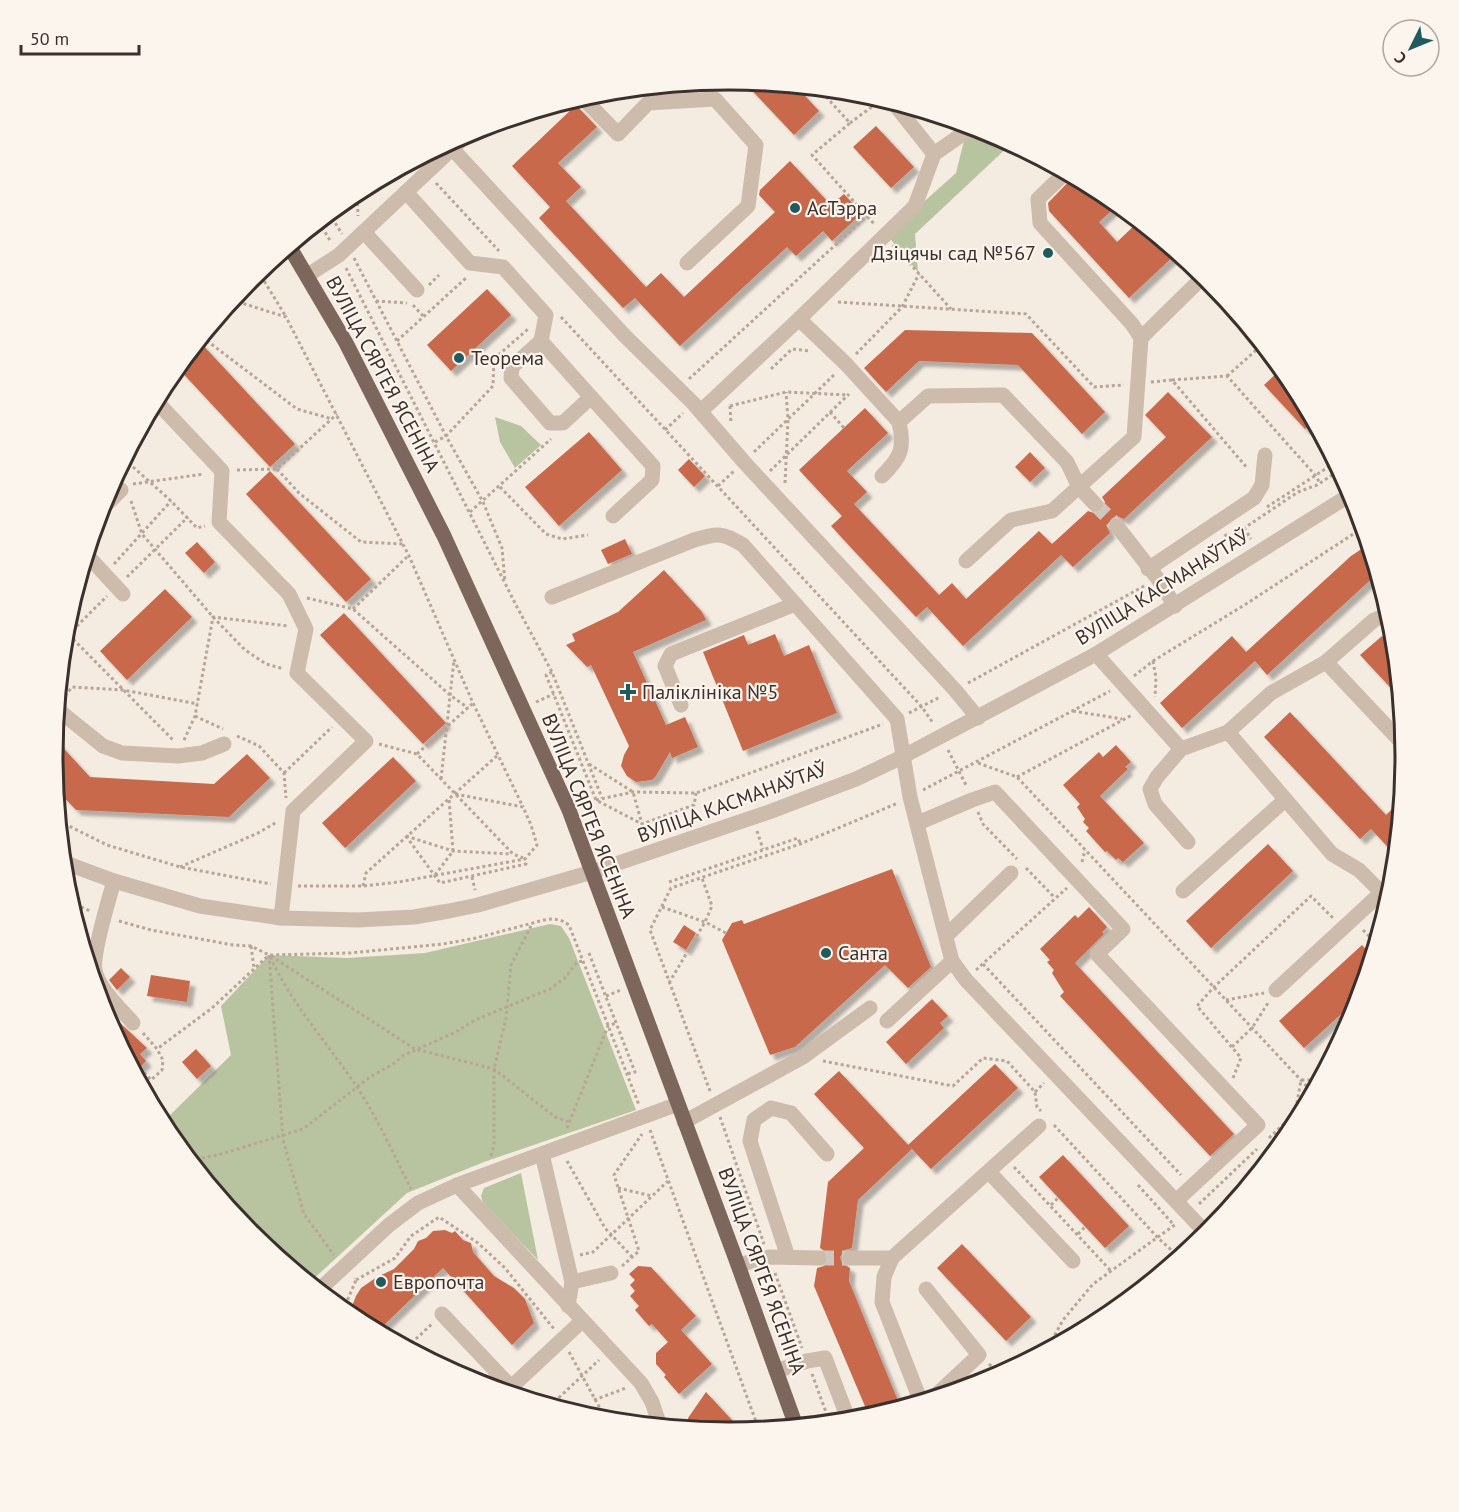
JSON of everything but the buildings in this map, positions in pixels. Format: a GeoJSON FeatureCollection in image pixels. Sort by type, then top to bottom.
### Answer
{"type":"FeatureCollection","features":[{"type":"Feature","properties":{"kind":"main road","name":"ВУЛІЦА СЯРГЕЯ ЯСЕНІНА"},"geometry":{"type":"LineString","coordinates":[[293,252],[346,343],[444,536],[569,810],[793,1419]]}},
{"type":"Feature","properties":{"kind":"street"},"geometry":{"type":"LineString","coordinates":[[589,104],[618,134],[648,103],[715,99],[756,145],[748,206],[687,263]]}},
{"type":"Feature","properties":{"kind":"street"},"geometry":{"type":"LineString","coordinates":[[901,112],[934,153]]}},
{"type":"Feature","properties":{"kind":"street"},"geometry":{"type":"LineString","coordinates":[[697,407],[800,319],[915,206],[934,153],[964,132]]}},
{"type":"Feature","properties":{"kind":"street"},"geometry":{"type":"LineString","coordinates":[[453,150],[624,335],[697,407],[744,462],[955,690],[978,718]]}},
{"type":"Feature","properties":{"kind":"street"},"geometry":{"type":"LineString","coordinates":[[308,275],[344,251],[441,155]]}},
{"type":"Feature","properties":{"kind":"street"},"geometry":{"type":"LineString","coordinates":[[966,561],[1011,520],[1052,511],[1134,437],[1141,338],[1132,324],[1040,223],[1038,199],[1060,178]]}},
{"type":"Feature","properties":{"kind":"street"},"geometry":{"type":"LineString","coordinates":[[406,192],[470,263],[503,267],[546,315],[541,341],[512,367],[511,378],[550,423],[563,423],[591,398]]}},
{"type":"Feature","properties":{"kind":"street"},"geometry":{"type":"LineString","coordinates":[[364,232],[417,290]]}},
{"type":"Feature","properties":{"kind":"street"},"geometry":{"type":"LineString","coordinates":[[1141,338],[1197,282]]}},
{"type":"Feature","properties":{"kind":"street"},"geometry":{"type":"LineString","coordinates":[[800,319],[846,364],[899,422],[903,441],[896,462],[882,476]]}},
{"type":"Feature","properties":{"kind":"street"},"geometry":{"type":"LineString","coordinates":[[541,341],[653,466],[652,480],[613,516]]}},
{"type":"Feature","properties":{"kind":"street"},"geometry":{"type":"LineString","coordinates":[[899,422],[928,396],[1003,394],[1067,462],[1079,487],[1095,504]]}},
{"type":"Feature","properties":{"kind":"street"},"geometry":{"type":"LineString","coordinates":[[162,407],[222,471],[219,522],[289,594],[306,628],[297,673],[366,741],[290,813],[281,918]]}},
{"type":"Feature","properties":{"kind":"street"},"geometry":{"type":"LineString","coordinates":[[1153,574],[1254,498],[1262,485],[1265,455]]}},
{"type":"Feature","properties":{"kind":"street"},"geometry":{"type":"LineString","coordinates":[[117,494],[123,488]]}},
{"type":"Feature","properties":{"kind":"street","name":"ВУЛІЦА КАСМАНАЎТАЎ"},"geometry":{"type":"LineString","coordinates":[[73,866],[114,881],[201,906],[281,918],[358,920],[414,916],[478,905],[592,872],[769,812],[856,779],[978,718],[1096,654],[1344,499]]}},
{"type":"Feature","properties":{"kind":"street"},"geometry":{"type":"LineString","coordinates":[[1117,526],[1175,606]]}},
{"type":"Feature","properties":{"kind":"street"},"geometry":{"type":"LineString","coordinates":[[552,597],[714,533],[728,536],[743,545],[897,719],[910,796],[952,961],[966,980],[1201,1227]]}},
{"type":"Feature","properties":{"kind":"street"},"geometry":{"type":"LineString","coordinates":[[92,561],[123,594]]}},
{"type":"Feature","properties":{"kind":"street"},"geometry":{"type":"LineString","coordinates":[[681,705],[665,666],[671,654],[795,604]]}},
{"type":"Feature","properties":{"kind":"street"},"geometry":{"type":"LineString","coordinates":[[1188,842],[1155,804],[1150,789],[1157,777],[1181,749],[1228,732],[1270,693],[1326,662],[1374,620],[1381,617]]}},
{"type":"Feature","properties":{"kind":"street"},"geometry":{"type":"LineString","coordinates":[[1096,654],[1181,749]]}},
{"type":"Feature","properties":{"kind":"street"},"geometry":{"type":"LineString","coordinates":[[1326,662],[1396,735]]}},
{"type":"Feature","properties":{"kind":"street"},"geometry":{"type":"LineString","coordinates":[[64,708],[102,746],[122,753],[178,756],[202,753],[225,738]]}},
{"type":"Feature","properties":{"kind":"street"},"geometry":{"type":"LineString","coordinates":[[1228,732],[1332,854],[1359,870],[1382,892]]}},
{"type":"Feature","properties":{"kind":"street"},"geometry":{"type":"LineString","coordinates":[[918,823],[995,792],[1123,929],[1097,954],[1258,1125],[1176,1201]]}},
{"type":"Feature","properties":{"kind":"street"},"geometry":{"type":"LineString","coordinates":[[1183,891],[1285,800]]}},
{"type":"Feature","properties":{"kind":"street"},"geometry":{"type":"LineString","coordinates":[[946,936],[1011,873]]}},
{"type":"Feature","properties":{"kind":"street"},"geometry":{"type":"LineString","coordinates":[[96,964],[103,917],[114,881]]}},
{"type":"Feature","properties":{"kind":"street"},"geometry":{"type":"LineString","coordinates":[[1276,990],[1347,924],[1380,901]]}},
{"type":"Feature","properties":{"kind":"street"},"geometry":{"type":"LineString","coordinates":[[886,1021],[952,961]]}},
{"type":"Feature","properties":{"kind":"street"},"geometry":{"type":"LineString","coordinates":[[108,996],[133,1023]]}},
{"type":"Feature","properties":{"kind":"street"},"geometry":{"type":"LineString","coordinates":[[684,1122],[803,1057],[870,1008]]}},
{"type":"Feature","properties":{"kind":"street"},"geometry":{"type":"LineString","coordinates":[[324,1285],[389,1225],[418,1203],[457,1185],[542,1154],[562,1150],[678,1104]]}},
{"type":"Feature","properties":{"kind":"street"},"geometry":{"type":"LineString","coordinates":[[789,1257],[750,1141],[754,1120],[771,1108],[791,1113],[827,1154]]}},
{"type":"Feature","properties":{"kind":"street"},"geometry":{"type":"LineString","coordinates":[[918,1395],[882,1302],[884,1277],[892,1258],[1046,1122]]}},
{"type":"Feature","properties":{"kind":"street"},"geometry":{"type":"LineString","coordinates":[[542,1154],[572,1282],[568,1306]]}},
{"type":"Feature","properties":{"kind":"street"},"geometry":{"type":"LineString","coordinates":[[988,1172],[1073,1261]]}},
{"type":"Feature","properties":{"kind":"street"},"geometry":{"type":"LineString","coordinates":[[457,1185],[641,1383],[652,1402],[657,1418]]}},
{"type":"Feature","properties":{"kind":"street"},"geometry":{"type":"LineString","coordinates":[[738,1265],[769,1257],[819,1258]]}},
{"type":"Feature","properties":{"kind":"street"},"geometry":{"type":"LineString","coordinates":[[850,1258],[892,1258]]}},
{"type":"Feature","properties":{"kind":"street"},"geometry":{"type":"LineString","coordinates":[[572,1282],[611,1273]]}},
{"type":"Feature","properties":{"kind":"street"},"geometry":{"type":"LineString","coordinates":[[926,1289],[979,1355],[945,1387]]}},
{"type":"Feature","properties":{"kind":"street"},"geometry":{"type":"LineString","coordinates":[[442,1314],[502,1382]]}},
{"type":"Feature","properties":{"kind":"street"},"geometry":{"type":"LineString","coordinates":[[513,1386],[582,1321]]}},
{"type":"Feature","properties":{"kind":"street"},"geometry":{"type":"LineString","coordinates":[[776,1371],[825,1358],[846,1412]]}},
{"type":"Feature","properties":{"kind":"path"},"geometry":{"type":"LineString","coordinates":[[826,97],[850,123]]}},
{"type":"Feature","properties":{"kind":"path"},"geometry":{"type":"LineString","coordinates":[[812,156],[862,112],[873,105]]}},
{"type":"Feature","properties":{"kind":"path"},"geometry":{"type":"LineString","coordinates":[[434,180],[506,258]]}},
{"type":"Feature","properties":{"kind":"path"},"geometry":{"type":"LineString","coordinates":[[679,388],[867,216]]}},
{"type":"Feature","properties":{"kind":"path"},"geometry":{"type":"LineString","coordinates":[[332,221],[344,251],[435,442],[505,584],[552,672],[602,798]]}},
{"type":"Feature","properties":{"kind":"path"},"geometry":{"type":"LineString","coordinates":[[324,227],[344,251],[376,301],[483,502],[502,548],[505,584]]}},
{"type":"Feature","properties":{"kind":"path"},"geometry":{"type":"LineString","coordinates":[[398,341],[471,273]]}},
{"type":"Feature","properties":{"kind":"path"},"geometry":{"type":"LineString","coordinates":[[718,486],[846,364],[902,307],[919,274]]}},
{"type":"Feature","properties":{"kind":"path"},"geometry":{"type":"LineString","coordinates":[[67,826],[107,845],[180,867],[285,886],[363,886],[435,876],[525,859],[537,845],[531,825],[473,703],[409,556],[286,317],[263,280]]}},
{"type":"Feature","properties":{"kind":"path"},"geometry":{"type":"LineString","coordinates":[[819,300],[1026,314]]}},
{"type":"Feature","properties":{"kind":"path"},"geometry":{"type":"LineString","coordinates":[[376,301],[411,303],[424,317]]}},
{"type":"Feature","properties":{"kind":"path"},"geometry":{"type":"LineString","coordinates":[[241,303],[286,317]]}},
{"type":"Feature","properties":{"kind":"path"},"geometry":{"type":"LineString","coordinates":[[554,310],[922,706]]}},
{"type":"Feature","properties":{"kind":"path"},"geometry":{"type":"LineString","coordinates":[[435,442],[446,436],[493,386],[494,359],[534,323]]}},
{"type":"Feature","properties":{"kind":"path"},"geometry":{"type":"LineString","coordinates":[[208,342],[297,409],[332,419]]}},
{"type":"Feature","properties":{"kind":"path"},"geometry":{"type":"LineString","coordinates":[[1172,380],[1227,376],[1257,349]]}},
{"type":"Feature","properties":{"kind":"path"},"geometry":{"type":"LineString","coordinates":[[768,371],[792,350],[813,351]]}},
{"type":"Feature","properties":{"kind":"path"},"geometry":{"type":"LineString","coordinates":[[1227,376],[1320,483]]}},
{"type":"Feature","properties":{"kind":"path"},"geometry":{"type":"LineString","coordinates":[[769,473],[855,388]]}},
{"type":"Feature","properties":{"kind":"path"},"geometry":{"type":"LineString","coordinates":[[785,491],[788,420],[786,392]]}},
{"type":"Feature","properties":{"kind":"path"},"geometry":{"type":"LineString","coordinates":[[730,406],[786,392],[848,395]]}},
{"type":"Feature","properties":{"kind":"path"},"geometry":{"type":"LineString","coordinates":[[730,406],[738,399]]}},
{"type":"Feature","properties":{"kind":"path"},"geometry":{"type":"LineString","coordinates":[[730,406],[732,431]]}},
{"type":"Feature","properties":{"kind":"path"},"geometry":{"type":"LineString","coordinates":[[665,430],[697,407]]}},
{"type":"Feature","properties":{"kind":"path"},"geometry":{"type":"LineString","coordinates":[[830,412],[844,428]]}},
{"type":"Feature","properties":{"kind":"path"},"geometry":{"type":"LineString","coordinates":[[123,488],[222,471],[277,469],[337,414]]}},
{"type":"Feature","properties":{"kind":"path"},"geometry":{"type":"LineString","coordinates":[[470,512],[552,439],[551,429]]}},
{"type":"Feature","properties":{"kind":"path"},"geometry":{"type":"LineString","coordinates":[[130,465],[197,528],[219,522]]}},
{"type":"Feature","properties":{"kind":"path"},"geometry":{"type":"LineString","coordinates":[[1225,534],[1329,466]]}},
{"type":"Feature","properties":{"kind":"path"},"geometry":{"type":"LineString","coordinates":[[277,469],[299,493],[361,542],[403,544]]}},
{"type":"Feature","properties":{"kind":"path"},"geometry":{"type":"LineString","coordinates":[[1228,539],[1298,492],[1333,475]]}},
{"type":"Feature","properties":{"kind":"path"},"geometry":{"type":"LineString","coordinates":[[123,482],[123,488],[142,534],[213,617],[244,650],[266,664],[297,673]]}},
{"type":"Feature","properties":{"kind":"path"},"geometry":{"type":"LineString","coordinates":[[500,487],[546,534],[562,539],[588,535]]}},
{"type":"Feature","properties":{"kind":"path"},"geometry":{"type":"LineString","coordinates":[[105,574],[171,501]]}},
{"type":"Feature","properties":{"kind":"path"},"geometry":{"type":"LineString","coordinates":[[716,1106],[650,930],[671,888],[800,844],[910,796],[977,762],[1123,684],[1153,661],[1357,532]]}},
{"type":"Feature","properties":{"kind":"path"},"geometry":{"type":"LineString","coordinates":[[353,609],[409,556]]}},
{"type":"Feature","properties":{"kind":"path"},"geometry":{"type":"LineString","coordinates":[[597,800],[633,792],[696,793],[897,719],[955,690],[1153,574]]}},
{"type":"Feature","properties":{"kind":"path"},"geometry":{"type":"LineString","coordinates":[[289,594],[353,609],[450,695],[468,708]]}},
{"type":"Feature","properties":{"kind":"path"},"geometry":{"type":"LineString","coordinates":[[213,617],[306,628]]}},
{"type":"Feature","properties":{"kind":"path"},"geometry":{"type":"LineString","coordinates":[[74,640],[180,748],[195,716],[213,617]]}},
{"type":"Feature","properties":{"kind":"path"},"geometry":{"type":"LineString","coordinates":[[441,779],[454,658]]}},
{"type":"Feature","properties":{"kind":"path"},"geometry":{"type":"LineString","coordinates":[[1017,777],[1145,709],[1155,700],[1156,678],[1153,661]]}},
{"type":"Feature","properties":{"kind":"path"},"geometry":{"type":"LineString","coordinates":[[552,672],[546,675],[597,800],[642,824],[694,805],[696,793]]}},
{"type":"Feature","properties":{"kind":"path"},"geometry":{"type":"LineString","coordinates":[[66,696],[72,687],[123,690],[198,704]]}},
{"type":"Feature","properties":{"kind":"path"},"geometry":{"type":"LineString","coordinates":[[417,754],[473,703]]}},
{"type":"Feature","properties":{"kind":"path"},"geometry":{"type":"LineString","coordinates":[[1071,710],[1123,719]]}},
{"type":"Feature","properties":{"kind":"path"},"geometry":{"type":"LineString","coordinates":[[195,716],[225,738]]}},
{"type":"Feature","properties":{"kind":"path"},"geometry":{"type":"LineString","coordinates":[[284,773],[342,718]]}},
{"type":"Feature","properties":{"kind":"path"},"geometry":{"type":"LineString","coordinates":[[180,867],[258,833],[290,813],[284,773],[259,746],[237,736]]}},
{"type":"Feature","properties":{"kind":"path"},"geometry":{"type":"LineString","coordinates":[[366,741],[417,754],[513,854]]}},
{"type":"Feature","properties":{"kind":"path"},"geometry":{"type":"LineString","coordinates":[[363,886],[366,873],[498,755]]}},
{"type":"Feature","properties":{"kind":"path"},"geometry":{"type":"LineString","coordinates":[[977,762],[1017,777],[1308,1087]]}},
{"type":"Feature","properties":{"kind":"path"},"geometry":{"type":"LineString","coordinates":[[588,763],[633,792],[642,824]]}},
{"type":"Feature","properties":{"kind":"path"},"geometry":{"type":"LineString","coordinates":[[455,794],[523,807]]}},
{"type":"Feature","properties":{"kind":"path"},"geometry":{"type":"LineString","coordinates":[[435,876],[453,851],[448,799]]}},
{"type":"Feature","properties":{"kind":"path"},"geometry":{"type":"LineString","coordinates":[[406,836],[453,851],[513,854],[525,859]]}},
{"type":"Feature","properties":{"kind":"path"},"geometry":{"type":"LineString","coordinates":[[406,836],[440,883],[526,864],[525,859]]}},
{"type":"Feature","properties":{"kind":"path"},"geometry":{"type":"LineString","coordinates":[[669,882],[798,838],[800,844]]}},
{"type":"Feature","properties":{"kind":"path"},"geometry":{"type":"LineString","coordinates":[[966,980],[1077,879],[1085,850]]}},
{"type":"Feature","properties":{"kind":"path"},"geometry":{"type":"LineString","coordinates":[[669,983],[712,906],[702,878]]}},
{"type":"Feature","properties":{"kind":"path"},"geometry":{"type":"LineString","coordinates":[[1227,1091],[1241,1058],[1197,1006],[1214,987],[1311,896],[1370,939]]}},
{"type":"Feature","properties":{"kind":"path"},"geometry":{"type":"LineString","coordinates":[[81,907],[103,917],[152,930],[233,945],[251,946],[269,955],[415,1049],[494,1069],[555,1117],[569,1122]]}},
{"type":"Feature","properties":{"kind":"path"},"geometry":{"type":"LineString","coordinates":[[662,908],[705,922],[726,933]]}},
{"type":"Feature","properties":{"kind":"path"},"geometry":{"type":"LineString","coordinates":[[157,1049],[212,1008],[269,955],[350,953],[443,944],[552,919],[562,920],[569,925],[644,1117]]}},
{"type":"Feature","properties":{"kind":"path"},"geometry":{"type":"LineString","coordinates":[[486,1174],[494,1145],[494,1069],[507,1008],[511,965],[532,924]]}},
{"type":"Feature","properties":{"kind":"path"},"geometry":{"type":"LineString","coordinates":[[251,946],[254,968]]}},
{"type":"Feature","properties":{"kind":"path"},"geometry":{"type":"LineString","coordinates":[[589,953],[635,1072],[627,1074]]}},
{"type":"Feature","properties":{"kind":"path"},"geometry":{"type":"LineString","coordinates":[[269,955],[280,977],[357,1087],[377,1121],[418,1203]]}},
{"type":"Feature","properties":{"kind":"path"},"geometry":{"type":"LineString","coordinates":[[269,955],[282,1135],[304,1214],[356,1280]]}},
{"type":"Feature","properties":{"kind":"path"},"geometry":{"type":"LineString","coordinates":[[198,1158],[218,1155],[303,1129],[357,1087],[404,1055],[456,1032],[475,1020],[550,989],[566,977],[576,963],[583,960]]}},
{"type":"Feature","properties":{"kind":"path"},"geometry":{"type":"LineString","coordinates":[[983,964],[1204,1199]]}},
{"type":"Feature","properties":{"kind":"path"},"geometry":{"type":"LineString","coordinates":[[1226,1000],[1276,990]]}},
{"type":"Feature","properties":{"kind":"path"},"geometry":{"type":"LineString","coordinates":[[1232,1047],[1252,1028],[1276,990]]}},
{"type":"Feature","properties":{"kind":"path"},"geometry":{"type":"LineString","coordinates":[[133,1023],[157,1049],[163,1060],[162,1070],[148,1082]]}},
{"type":"Feature","properties":{"kind":"path"},"geometry":{"type":"LineString","coordinates":[[616,1023],[609,1026],[569,1122],[562,1150],[605,1228],[633,1258]]}},
{"type":"Feature","properties":{"kind":"path"},"geometry":{"type":"LineString","coordinates":[[803,1057],[953,1086],[983,1058],[1007,1061],[1035,1092],[1037,1107],[1046,1122],[1174,1252]]}},
{"type":"Feature","properties":{"kind":"path"},"geometry":{"type":"LineString","coordinates":[[142,1070],[151,1080]]}},
{"type":"Feature","properties":{"kind":"path"},"geometry":{"type":"LineString","coordinates":[[1301,1080],[1312,1080]]}},
{"type":"Feature","properties":{"kind":"path"},"geometry":{"type":"LineString","coordinates":[[1296,1106],[1301,1080]]}},
{"type":"Feature","properties":{"kind":"path"},"geometry":{"type":"LineString","coordinates":[[1035,1092],[1044,1083]]}},
{"type":"Feature","properties":{"kind":"path"},"geometry":{"type":"LineString","coordinates":[[1053,1338],[1063,1320],[1093,1284],[1188,1214],[1288,1120]]}},
{"type":"Feature","properties":{"kind":"path"},"geometry":{"type":"LineString","coordinates":[[611,1273],[639,1251],[614,1175],[648,1125],[756,1421]]}},
{"type":"Feature","properties":{"kind":"path"},"geometry":{"type":"LineString","coordinates":[[1005,1157],[1111,1272]]}},
{"type":"Feature","properties":{"kind":"path"},"geometry":{"type":"LineString","coordinates":[[567,1258],[593,1252],[668,1181]]}},
{"type":"Feature","properties":{"kind":"path"},"geometry":{"type":"LineString","coordinates":[[618,1188],[652,1196]]}},
{"type":"Feature","properties":{"kind":"path"},"geometry":{"type":"LineString","coordinates":[[1050,1206],[1058,1198]]}},
{"type":"Feature","properties":{"kind":"path"},"geometry":{"type":"LineString","coordinates":[[347,1301],[356,1280],[395,1258],[411,1236],[439,1218],[478,1243],[505,1268],[562,1340],[600,1410]]}},
{"type":"Feature","properties":{"kind":"path"},"geometry":{"type":"LineString","coordinates":[[1077,1235],[1085,1227]]}},
{"type":"Feature","properties":{"kind":"path"},"geometry":{"type":"LineString","coordinates":[[412,1342],[442,1314]]}},
{"type":"Feature","properties":{"kind":"path"},"geometry":{"type":"LineString","coordinates":[[557,1400],[609,1350]]}},
{"type":"Feature","properties":{"kind":"path"},"geometry":{"type":"LineString","coordinates":[[594,1400],[641,1383]]}},
{"type":"Feature","properties":{"kind":"green space"},"geometry":{"type":"Polygon","coordinates":[[[969,134],[1005,149],[915,234],[918,272],[887,235],[956,173],[965,137],[969,134]]]}},
{"type":"Feature","properties":{"kind":"green space"},"geometry":{"type":"Polygon","coordinates":[[[495,417],[521,426],[541,445],[515,468],[500,442],[495,417]]]}},
{"type":"Feature","properties":{"kind":"green space"},"geometry":{"type":"Polygon","coordinates":[[[550,924],[561,926],[569,938],[636,1110],[484,1162],[407,1193],[315,1278],[258,1227],[228,1195],[201,1162],[169,1116],[231,1055],[221,1006],[269,955],[347,958],[425,953],[550,924]]]}},
{"type":"Feature","properties":{"kind":"green space"},"geometry":{"type":"Polygon","coordinates":[[[521,1173],[538,1260],[483,1203],[481,1196],[484,1188],[521,1173]]]}},
{"type":"Feature","properties":{"kind":"tunnel"},"geometry":{"type":"LineString","coordinates":[[1095,504],[1117,526]]}},
{"type":"Feature","properties":{"kind":"tunnel"},"geometry":{"type":"LineString","coordinates":[[819,1258],[850,1258]]}},
{"type":"Feature","properties":{"kind":"place","name":"АсТэрра"},"geometry":{"type":"Point","coordinates":[795,208]}},
{"type":"Feature","properties":{"kind":"place","name":"Дзіцячы сад №567"},"geometry":{"type":"Point","coordinates":[1048,253]}},
{"type":"Feature","properties":{"kind":"place","name":"Теорема"},"geometry":{"type":"Point","coordinates":[459,358]}},
{"type":"Feature","properties":{"kind":"place","name":"Паліклініка №5"},"geometry":{"type":"Point","coordinates":[628,692]}},
{"type":"Feature","properties":{"kind":"place","name":"Санта"},"geometry":{"type":"Point","coordinates":[826,953]}},
{"type":"Feature","properties":{"kind":"place","name":"Европочта"},"geometry":{"type":"Point","coordinates":[381,1282]}}]}
